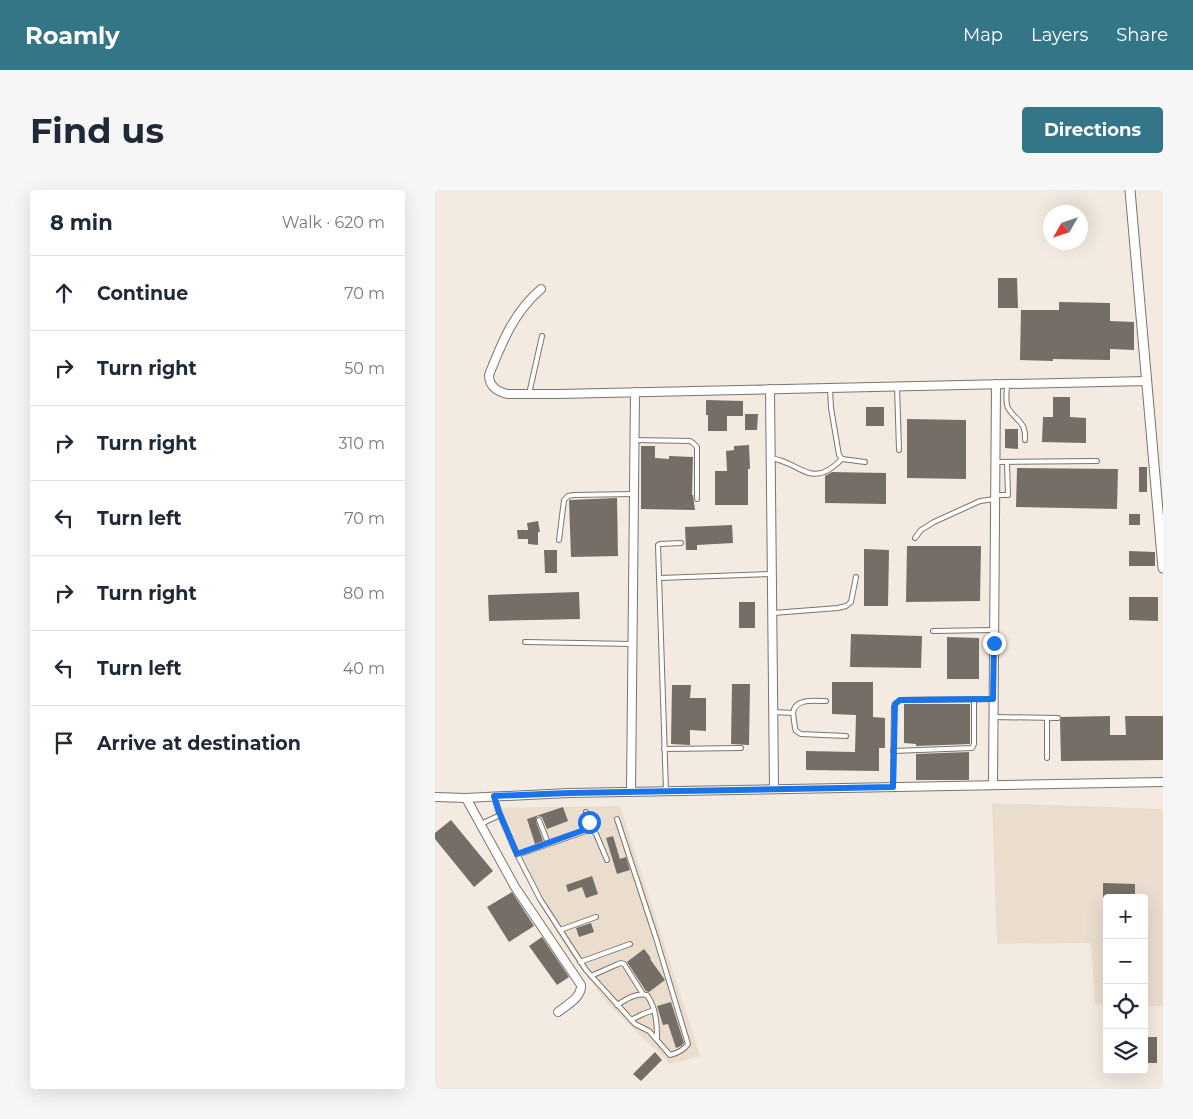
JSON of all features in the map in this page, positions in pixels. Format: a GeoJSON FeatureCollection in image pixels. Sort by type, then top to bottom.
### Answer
{"type":"FeatureCollection","features":[{"type":"Feature","properties":{"kind":"street"},"geometry":{"type":"LineString","coordinates":[[1130,190],[1163,568]]}},
{"type":"Feature","properties":{"kind":"street"},"geometry":{"type":"LineString","coordinates":[[541,289],[531,297],[509,328],[489,375],[491,385],[496,390],[507,394],[529,394],[1147,381]]}},
{"type":"Feature","properties":{"kind":"street"},"geometry":{"type":"LineString","coordinates":[[993,785],[996,384]]}},
{"type":"Feature","properties":{"kind":"street"},"geometry":{"type":"LineString","coordinates":[[770,389],[774,789]]}},
{"type":"Feature","properties":{"kind":"street"},"geometry":{"type":"LineString","coordinates":[[631,792],[635,392]]}},
{"type":"Feature","properties":{"kind":"street"},"geometry":{"type":"LineString","coordinates":[[435,797],[466,798],[569,793],[1163,782]]}},
{"type":"Feature","properties":{"kind":"street"},"geometry":{"type":"LineString","coordinates":[[466,798],[515,887],[581,985],[582,991],[577,997],[558,1012]]}},
{"type":"Feature","properties":{"kind":"lane"},"geometry":{"type":"LineString","coordinates":[[529,394],[542,336]]}},
{"type":"Feature","properties":{"kind":"lane"},"geometry":{"type":"LineString","coordinates":[[1007,384],[1008,408],[1022,424],[1025,440]]}},
{"type":"Feature","properties":{"kind":"lane"},"geometry":{"type":"LineString","coordinates":[[897,386],[899,450]]}},
{"type":"Feature","properties":{"kind":"lane"},"geometry":{"type":"LineString","coordinates":[[830,388],[831,408],[839,455],[842,459]]}},
{"type":"Feature","properties":{"kind":"lane"},"geometry":{"type":"LineString","coordinates":[[634,440],[690,441],[693,443],[697,447],[697,499]]}},
{"type":"Feature","properties":{"kind":"lane"},"geometry":{"type":"LineString","coordinates":[[770,458],[779,459],[805,472],[814,474],[834,467],[842,459]]}},
{"type":"Feature","properties":{"kind":"lane"},"geometry":{"type":"LineString","coordinates":[[842,459],[865,462]]}},
{"type":"Feature","properties":{"kind":"lane"},"geometry":{"type":"LineString","coordinates":[[995,462],[1097,461]]}},
{"type":"Feature","properties":{"kind":"lane"},"geometry":{"type":"LineString","coordinates":[[915,538],[921,530],[934,522],[980,501],[1007,495],[1007,462]]}},
{"type":"Feature","properties":{"kind":"lane"},"geometry":{"type":"LineString","coordinates":[[995,473],[1008,473]]}},
{"type":"Feature","properties":{"kind":"lane"},"geometry":{"type":"LineString","coordinates":[[559,540],[564,500],[568,496],[634,494]]}},
{"type":"Feature","properties":{"kind":"lane"},"geometry":{"type":"LineString","coordinates":[[666,791],[658,545],[681,543]]}},
{"type":"Feature","properties":{"kind":"lane"},"geometry":{"type":"LineString","coordinates":[[659,578],[772,574]]}},
{"type":"Feature","properties":{"kind":"lane"},"geometry":{"type":"LineString","coordinates":[[772,613],[846,606],[851,602],[856,577]]}},
{"type":"Feature","properties":{"kind":"lane"},"geometry":{"type":"LineString","coordinates":[[933,631],[994,630]]}},
{"type":"Feature","properties":{"kind":"lane"},"geometry":{"type":"LineString","coordinates":[[525,642],[632,644]]}},
{"type":"Feature","properties":{"kind":"lane"},"geometry":{"type":"LineString","coordinates":[[893,787],[894,707],[897,702],[900,700],[993,699]]}},
{"type":"Feature","properties":{"kind":"lane"},"geometry":{"type":"LineString","coordinates":[[893,751],[972,748],[974,744],[975,700]]}},
{"type":"Feature","properties":{"kind":"lane"},"geometry":{"type":"LineString","coordinates":[[826,701],[799,703],[795,706],[793,713],[796,731],[801,734],[846,736]]}},
{"type":"Feature","properties":{"kind":"lane"},"geometry":{"type":"LineString","coordinates":[[773,712],[793,713]]}},
{"type":"Feature","properties":{"kind":"lane"},"geometry":{"type":"LineString","coordinates":[[993,717],[1057,718]]}},
{"type":"Feature","properties":{"kind":"lane"},"geometry":{"type":"LineString","coordinates":[[1047,718],[1047,758]]}},
{"type":"Feature","properties":{"kind":"lane"},"geometry":{"type":"LineString","coordinates":[[664,749],[741,748]]}},
{"type":"Feature","properties":{"kind":"lane"},"geometry":{"type":"LineString","coordinates":[[494,796],[500,816],[540,899],[580,962],[631,1020],[657,1038],[670,1055],[681,1051],[688,1044],[617,819]]}},
{"type":"Feature","properties":{"kind":"lane"},"geometry":{"type":"LineString","coordinates":[[586,812],[590,826],[589,830]]}},
{"type":"Feature","properties":{"kind":"lane"},"geometry":{"type":"LineString","coordinates":[[481,824],[500,816]]}},
{"type":"Feature","properties":{"kind":"lane"},"geometry":{"type":"LineString","coordinates":[[539,820],[548,844]]}},
{"type":"Feature","properties":{"kind":"lane"},"geometry":{"type":"LineString","coordinates":[[517,854],[589,830],[596,834],[607,860]]}},
{"type":"Feature","properties":{"kind":"lane"},"geometry":{"type":"LineString","coordinates":[[560,930],[595,917]]}},
{"type":"Feature","properties":{"kind":"lane"},"geometry":{"type":"LineString","coordinates":[[580,962],[630,944]]}},
{"type":"Feature","properties":{"kind":"lane"},"geometry":{"type":"LineString","coordinates":[[591,976],[621,963],[624,964],[643,994],[647,995],[652,1002],[657,1020],[657,1038]]}},
{"type":"Feature","properties":{"kind":"lane"},"geometry":{"type":"LineString","coordinates":[[617,1005],[634,995],[643,994]]}},
{"type":"Feature","properties":{"kind":"lane"},"geometry":{"type":"LineString","coordinates":[[631,1020],[654,1010]]}},
{"type":"Feature","properties":{"kind":"shaded area"},"geometry":{"type":"Polygon","coordinates":[[[992,803],[1163,809],[1163,1006],[1148,1006],[1148,894],[1103,894],[1103,1005],[1095,1004],[1091,943],[997,944],[992,803]]]}},
{"type":"Feature","properties":{"kind":"shaded area"},"geometry":{"type":"Polygon","coordinates":[[[620,806],[700,1056],[670,1064],[607,1003],[566,948],[523,874],[492,808],[620,806]]]}},
{"type":"Feature","properties":{"kind":"building"},"geometry":{"type":"Polygon","coordinates":[[[998,278],[1017,278],[1018,308],[998,308],[998,278]]]}},
{"type":"Feature","properties":{"kind":"building"},"geometry":{"type":"Polygon","coordinates":[[[1059,302],[1110,303],[1110,321],[1134,322],[1134,350],[1110,349],[1110,360],[1020,360],[1021,310],[1059,310],[1059,302]]]}},
{"type":"Feature","properties":{"kind":"building"},"geometry":{"type":"Polygon","coordinates":[[[1053,397],[1070,397],[1070,417],[1086,418],[1086,443],[1042,442],[1043,417],[1053,417],[1053,397]]]}},
{"type":"Feature","properties":{"kind":"building"},"geometry":{"type":"Polygon","coordinates":[[[706,400],[743,401],[743,416],[727,416],[727,431],[708,431],[706,400]]]}},
{"type":"Feature","properties":{"kind":"building"},"geometry":{"type":"Polygon","coordinates":[[[866,407],[884,407],[884,426],[866,426],[866,407]]]}},
{"type":"Feature","properties":{"kind":"building"},"geometry":{"type":"Polygon","coordinates":[[[745,414],[758,414],[757,430],[745,430],[745,414]]]}},
{"type":"Feature","properties":{"kind":"building"},"geometry":{"type":"Polygon","coordinates":[[[907,419],[966,420],[966,479],[907,478],[907,419]]]}},
{"type":"Feature","properties":{"kind":"building"},"geometry":{"type":"Polygon","coordinates":[[[1005,429],[1018,429],[1018,449],[1005,448],[1005,429]]]}},
{"type":"Feature","properties":{"kind":"building"},"geometry":{"type":"Polygon","coordinates":[[[749,445],[748,505],[715,505],[715,471],[727,471],[726,451],[734,450],[734,446],[749,445]]]}},
{"type":"Feature","properties":{"kind":"building"},"geometry":{"type":"Polygon","coordinates":[[[641,446],[655,446],[655,458],[669,459],[669,456],[693,457],[692,495],[695,510],[641,509],[641,446]]]}},
{"type":"Feature","properties":{"kind":"building"},"geometry":{"type":"Polygon","coordinates":[[[1139,467],[1147,467],[1147,492],[1139,492],[1139,467]]]}},
{"type":"Feature","properties":{"kind":"building"},"geometry":{"type":"Polygon","coordinates":[[[1017,468],[1118,469],[1117,509],[1016,507],[1017,468]]]}},
{"type":"Feature","properties":{"kind":"building"},"geometry":{"type":"Polygon","coordinates":[[[832,472],[886,473],[886,504],[825,503],[825,476],[832,472]]]}},
{"type":"Feature","properties":{"kind":"building"},"geometry":{"type":"Polygon","coordinates":[[[617,498],[618,556],[571,557],[569,500],[617,498]]]}},
{"type":"Feature","properties":{"kind":"building"},"geometry":{"type":"Polygon","coordinates":[[[1129,514],[1140,514],[1140,525],[1129,525],[1129,514]]]}},
{"type":"Feature","properties":{"kind":"building"},"geometry":{"type":"Polygon","coordinates":[[[538,521],[540,532],[538,532],[538,545],[528,544],[528,539],[518,539],[517,530],[528,530],[527,523],[538,521]]]}},
{"type":"Feature","properties":{"kind":"building"},"geometry":{"type":"Polygon","coordinates":[[[732,525],[733,543],[697,545],[697,550],[686,550],[685,527],[732,525]]]}},
{"type":"Feature","properties":{"kind":"building"},"geometry":{"type":"Polygon","coordinates":[[[907,546],[981,546],[980,601],[906,602],[907,546]]]}},
{"type":"Feature","properties":{"kind":"building"},"geometry":{"type":"Polygon","coordinates":[[[864,549],[889,550],[888,606],[864,606],[864,549]]]}},
{"type":"Feature","properties":{"kind":"building"},"geometry":{"type":"Polygon","coordinates":[[[544,550],[557,550],[557,573],[545,573],[544,550]]]}},
{"type":"Feature","properties":{"kind":"building"},"geometry":{"type":"Polygon","coordinates":[[[1129,551],[1155,552],[1155,566],[1129,566],[1129,551]]]}},
{"type":"Feature","properties":{"kind":"building"},"geometry":{"type":"Polygon","coordinates":[[[579,592],[580,619],[489,621],[488,595],[579,592]]]}},
{"type":"Feature","properties":{"kind":"building"},"geometry":{"type":"Polygon","coordinates":[[[1129,597],[1158,597],[1158,621],[1129,620],[1129,597]]]}},
{"type":"Feature","properties":{"kind":"building"},"geometry":{"type":"Polygon","coordinates":[[[739,602],[755,602],[755,628],[739,628],[739,602]]]}},
{"type":"Feature","properties":{"kind":"building"},"geometry":{"type":"Polygon","coordinates":[[[851,634],[922,636],[921,668],[850,667],[851,634]]]}},
{"type":"Feature","properties":{"kind":"building"},"geometry":{"type":"Polygon","coordinates":[[[947,637],[979,638],[979,679],[947,679],[947,637]]]}},
{"type":"Feature","properties":{"kind":"building"},"geometry":{"type":"Polygon","coordinates":[[[832,682],[873,682],[873,717],[885,718],[885,748],[879,748],[879,771],[806,770],[806,751],[855,752],[856,715],[832,714],[832,682]]]}},
{"type":"Feature","properties":{"kind":"building"},"geometry":{"type":"Polygon","coordinates":[[[732,684],[750,684],[749,745],[731,744],[732,684]]]}},
{"type":"Feature","properties":{"kind":"building"},"geometry":{"type":"Polygon","coordinates":[[[672,685],[691,685],[690,698],[706,698],[706,731],[690,730],[690,745],[671,744],[672,685]]]}},
{"type":"Feature","properties":{"kind":"building"},"geometry":{"type":"Polygon","coordinates":[[[904,704],[970,704],[970,744],[916,746],[916,744],[904,743],[904,704]]]}},
{"type":"Feature","properties":{"kind":"building"},"geometry":{"type":"Polygon","coordinates":[[[1110,716],[1110,735],[1126,735],[1125,716],[1163,716],[1163,760],[1061,761],[1061,717],[1110,716]]]}},
{"type":"Feature","properties":{"kind":"building"},"geometry":{"type":"Polygon","coordinates":[[[969,752],[969,780],[916,780],[916,754],[969,752]]]}},
{"type":"Feature","properties":{"kind":"building"},"geometry":{"type":"Polygon","coordinates":[[[563,807],[568,821],[547,829],[542,817],[538,816],[536,818],[543,841],[535,844],[527,819],[563,807]]]}},
{"type":"Feature","properties":{"kind":"building"},"geometry":{"type":"Polygon","coordinates":[[[451,820],[493,871],[474,887],[435,839],[435,833],[451,820]]]}},
{"type":"Feature","properties":{"kind":"building"},"geometry":{"type":"Polygon","coordinates":[[[613,836],[620,859],[626,857],[630,870],[617,874],[606,838],[613,836]]]}},
{"type":"Feature","properties":{"kind":"building"},"geometry":{"type":"Polygon","coordinates":[[[592,876],[598,894],[586,898],[582,887],[568,892],[566,885],[592,876]]]}},
{"type":"Feature","properties":{"kind":"building"},"geometry":{"type":"Polygon","coordinates":[[[1103,883],[1135,884],[1135,894],[1103,894],[1103,883]]]}},
{"type":"Feature","properties":{"kind":"building"},"geometry":{"type":"Polygon","coordinates":[[[512,892],[534,926],[509,942],[487,907],[512,892]]]}},
{"type":"Feature","properties":{"kind":"building"},"geometry":{"type":"Polygon","coordinates":[[[591,923],[594,932],[579,937],[576,928],[591,923]]]}},
{"type":"Feature","properties":{"kind":"building"},"geometry":{"type":"Polygon","coordinates":[[[542,937],[569,977],[557,985],[529,946],[542,937]]]}},
{"type":"Feature","properties":{"kind":"building"},"geometry":{"type":"Polygon","coordinates":[[[644,949],[665,980],[649,992],[646,991],[627,962],[644,949]]]}},
{"type":"Feature","properties":{"kind":"building"},"geometry":{"type":"Polygon","coordinates":[[[671,1002],[684,1043],[676,1048],[668,1024],[663,1025],[657,1006],[671,1002]]]}},
{"type":"Feature","properties":{"kind":"building"},"geometry":{"type":"Polygon","coordinates":[[[1148,1037],[1157,1037],[1157,1063],[1148,1063],[1148,1037]]]}},
{"type":"Feature","properties":{"kind":"building"},"geometry":{"type":"Polygon","coordinates":[[[655,1052],[662,1060],[641,1081],[633,1074],[655,1052]]]}},
{"type":"Feature","properties":{"kind":"route"},"geometry":{"type":"LineString","coordinates":[[589,822],[589,830],[584,830],[517,854],[494,796],[893,787],[895,704],[900,700],[993,699],[994,643]]}}]}
